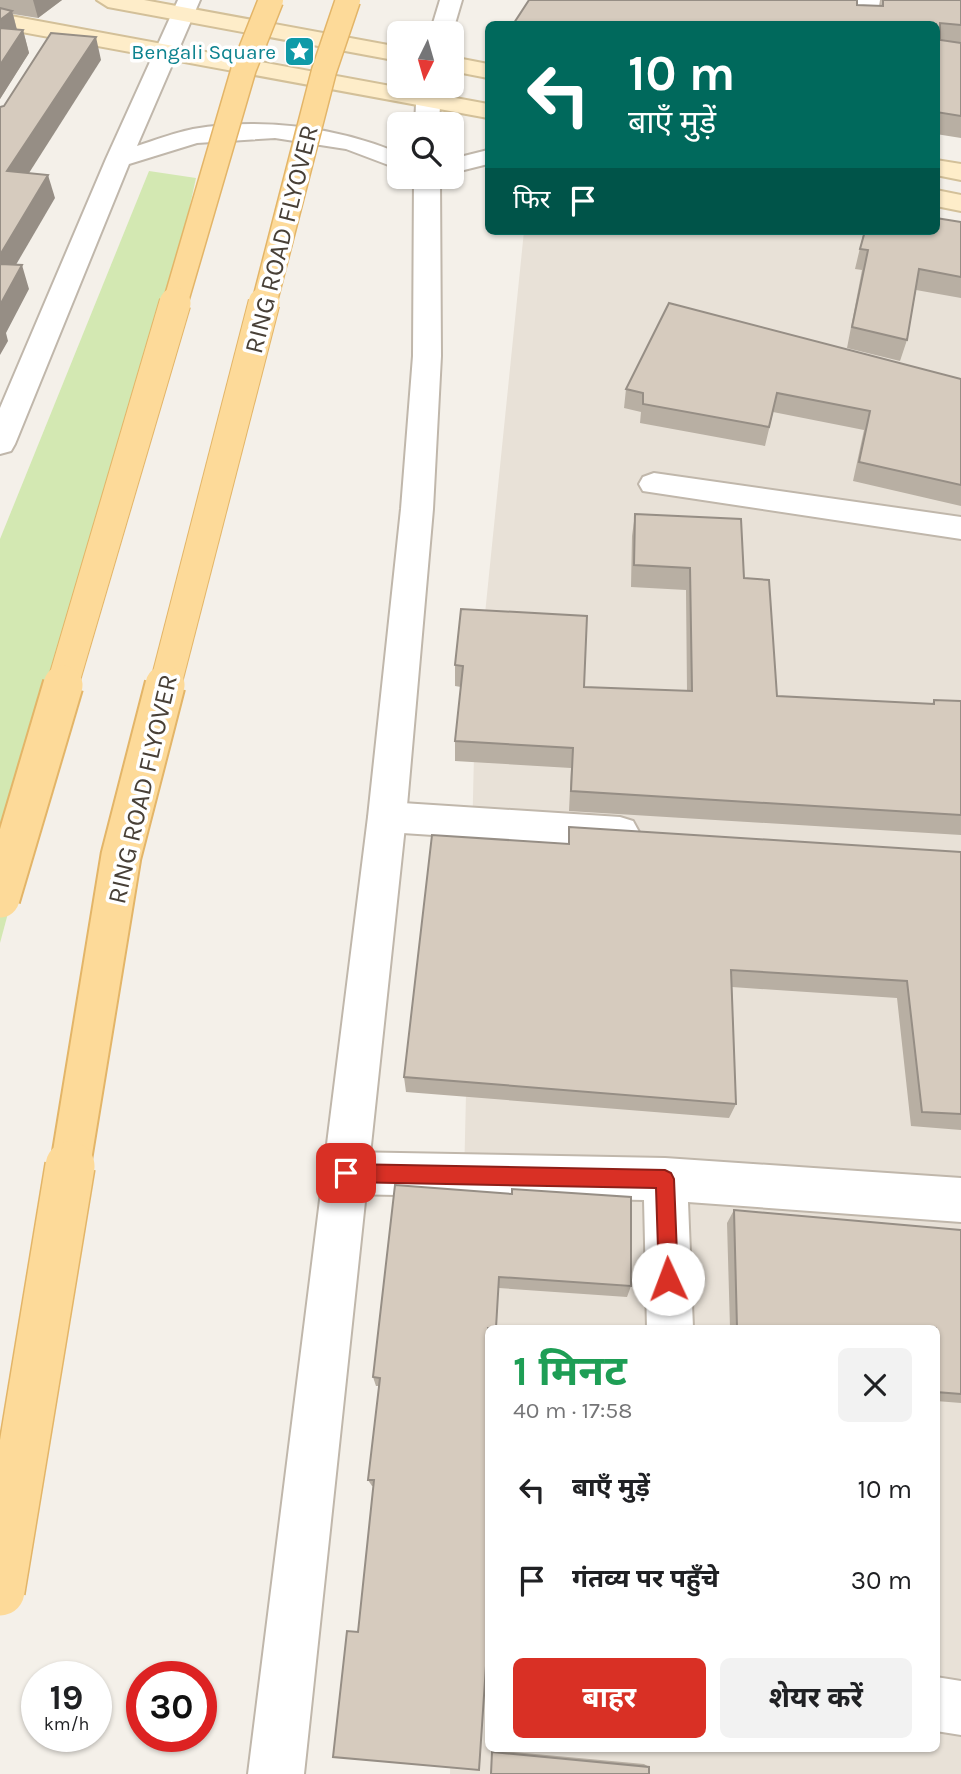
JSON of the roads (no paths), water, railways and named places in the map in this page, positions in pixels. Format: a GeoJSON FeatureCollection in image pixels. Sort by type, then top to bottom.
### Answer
{"type":"FeatureCollection","features":[{"type":"Feature","properties":{"kind":"main road"},"geometry":{"type":"LineString","coordinates":[[107,0],[186,7],[387,51]]}},
{"type":"Feature","properties":{"kind":"main road"},"geometry":{"type":"LineString","coordinates":[[0,898],[240,82],[271,0]]}},
{"type":"Feature","properties":{"kind":"main road","name":"RING ROAD FLYOVER"},"geometry":{"type":"LineString","coordinates":[[0,1591],[121,856],[324,71],[348,0]]}},
{"type":"Feature","properties":{"kind":"main road"},"geometry":{"type":"LineString","coordinates":[[0,21],[168,53],[387,86]]}},
{"type":"Feature","properties":{"kind":"main road"},"geometry":{"type":"LineString","coordinates":[[464,66],[485,70]]}},
{"type":"Feature","properties":{"kind":"main road"},"geometry":{"type":"LineString","coordinates":[[447,98],[485,110]]}},
{"type":"Feature","properties":{"kind":"main road"},"geometry":{"type":"LineString","coordinates":[[940,168],[961,172]]}},
{"type":"Feature","properties":{"kind":"main road"},"geometry":{"type":"LineString","coordinates":[[940,199],[961,203]]}},
{"type":"Feature","properties":{"kind":"street"},"geometry":{"type":"LineString","coordinates":[[445,21],[451,0]]}},
{"type":"Feature","properties":{"kind":"street"},"geometry":{"type":"LineString","coordinates":[[865,21],[869,0]]}},
{"type":"Feature","properties":{"kind":"street"},"geometry":{"type":"LineString","coordinates":[[0,444],[118,159],[168,53],[186,7]]}},
{"type":"Feature","properties":{"kind":"street"},"geometry":{"type":"LineString","coordinates":[[43,55],[57,33]]}},
{"type":"Feature","properties":{"kind":"street"},"geometry":{"type":"LineString","coordinates":[[118,159],[195,136],[275,131],[351,142],[387,157]]}},
{"type":"Feature","properties":{"kind":"street"},"geometry":{"type":"LineString","coordinates":[[464,163],[485,158]]}},
{"type":"Feature","properties":{"kind":"street"},"geometry":{"type":"LineString","coordinates":[[276,1774],[387,817],[417,509],[426,370],[427,189]]}},
{"type":"Feature","properties":{"kind":"street"},"geometry":{"type":"LineString","coordinates":[[654,484],[961,528]]}},
{"type":"Feature","properties":{"kind":"street"},"geometry":{"type":"LineString","coordinates":[[387,817],[660,835]]}},
{"type":"Feature","properties":{"kind":"street"},"geometry":{"type":"LineString","coordinates":[[346,1173],[665,1179],[961,1200]]}},
{"type":"Feature","properties":{"kind":"street"},"geometry":{"type":"LineString","coordinates":[[665,1179],[670,1325]]}},
{"type":"Feature","properties":{"kind":"street"},"geometry":{"type":"LineString","coordinates":[[940,1705],[961,1708]]}},
{"type":"Feature","properties":{"kind":"place","name":"Bengali Square"},"geometry":{"type":"Point","coordinates":[299,52]}}]}
